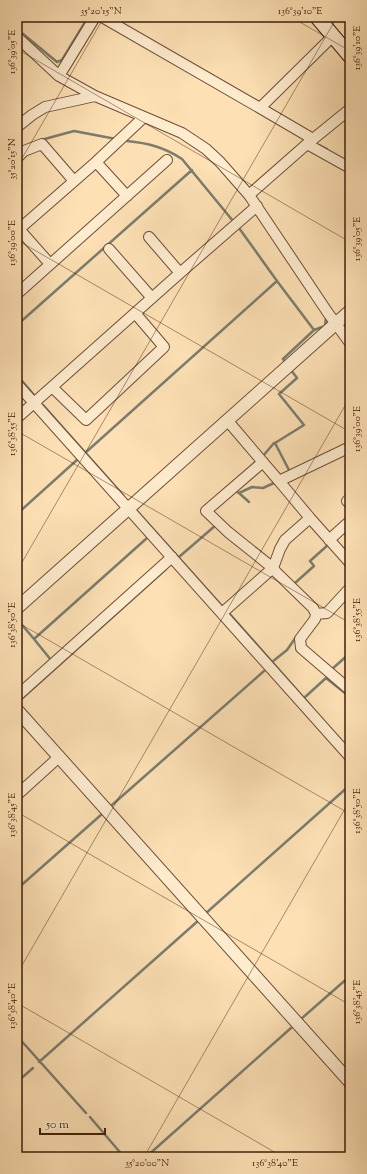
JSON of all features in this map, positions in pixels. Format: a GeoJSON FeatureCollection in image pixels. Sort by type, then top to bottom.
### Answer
{"type":"FeatureCollection","features":[{"type":"Feature","properties":{"kind":"main road"},"geometry":{"type":"LineString","coordinates":[[317,17],[350,56]]}},
{"type":"Feature","properties":{"kind":"street"},"geometry":{"type":"LineString","coordinates":[[59,76],[95,17]]}},
{"type":"Feature","properties":{"kind":"street"},"geometry":{"type":"LineString","coordinates":[[102,17],[260,108],[350,168]]}},
{"type":"Feature","properties":{"kind":"street"},"geometry":{"type":"LineString","coordinates":[[260,108],[333,36]]}},
{"type":"Feature","properties":{"kind":"street"},"geometry":{"type":"LineString","coordinates":[[17,37],[59,76],[95,96],[182,133],[206,149],[249,194],[350,343]]}},
{"type":"Feature","properties":{"kind":"street"},"geometry":{"type":"LineString","coordinates":[[17,127],[45,107],[95,96]]}},
{"type":"Feature","properties":{"kind":"street"},"geometry":{"type":"LineString","coordinates":[[249,194],[350,109]]}},
{"type":"Feature","properties":{"kind":"street"},"geometry":{"type":"LineString","coordinates":[[50,264],[18,230],[96,162],[144,117]]}},
{"type":"Feature","properties":{"kind":"street"},"geometry":{"type":"LineString","coordinates":[[17,158],[24,151],[42,144],[74,181]]}},
{"type":"Feature","properties":{"kind":"street"},"geometry":{"type":"LineString","coordinates":[[17,294],[167,160]]}},
{"type":"Feature","properties":{"kind":"street"},"geometry":{"type":"LineString","coordinates":[[96,162],[126,196]]}},
{"type":"Feature","properties":{"kind":"street"},"geometry":{"type":"LineString","coordinates":[[17,418],[257,206]]}},
{"type":"Feature","properties":{"kind":"street"},"geometry":{"type":"LineString","coordinates":[[149,237],[180,273]]}},
{"type":"Feature","properties":{"kind":"street"},"geometry":{"type":"LineString","coordinates":[[109,249],[152,298]]}},
{"type":"Feature","properties":{"kind":"street"},"geometry":{"type":"LineString","coordinates":[[17,608],[350,311]]}},
{"type":"Feature","properties":{"kind":"street"},"geometry":{"type":"LineString","coordinates":[[52,387],[86,420],[164,347],[135,313]]}},
{"type":"Feature","properties":{"kind":"street"},"geometry":{"type":"LineString","coordinates":[[17,384],[350,757]]}},
{"type":"Feature","properties":{"kind":"street"},"geometry":{"type":"LineString","coordinates":[[227,420],[350,563]]}},
{"type":"Feature","properties":{"kind":"street"},"geometry":{"type":"LineString","coordinates":[[279,481],[350,447]]}},
{"type":"Feature","properties":{"kind":"street"},"geometry":{"type":"LineString","coordinates":[[262,462],[206,510],[228,532],[273,568],[313,608],[316,614],[315,619],[300,639],[301,648],[350,690]]}},
{"type":"Feature","properties":{"kind":"street"},"geometry":{"type":"LineString","coordinates":[[350,499],[347,501],[350,504]]}},
{"type":"Feature","properties":{"kind":"street"},"geometry":{"type":"LineString","coordinates":[[222,613],[273,568],[285,540],[310,518]]}},
{"type":"Feature","properties":{"kind":"street"},"geometry":{"type":"LineString","coordinates":[[329,540],[350,521]]}},
{"type":"Feature","properties":{"kind":"street"},"geometry":{"type":"LineString","coordinates":[[17,696],[172,558]]}},
{"type":"Feature","properties":{"kind":"street"},"geometry":{"type":"LineString","coordinates":[[316,614],[327,613],[350,588]]}},
{"type":"Feature","properties":{"kind":"street"},"geometry":{"type":"LineString","coordinates":[[17,710],[350,1082]]}},
{"type":"Feature","properties":{"kind":"street"},"geometry":{"type":"LineString","coordinates":[[17,795],[60,757]]}},
{"type":"Feature","properties":{"kind":"waterway"},"geometry":{"type":"LineString","coordinates":[[268,17],[273,21],[279,17]]}},
{"type":"Feature","properties":{"kind":"waterway"},"geometry":{"type":"LineString","coordinates":[[17,29],[57,62],[62,60],[87,19]]}},
{"type":"Feature","properties":{"kind":"waterway"},"geometry":{"type":"LineString","coordinates":[[41,140],[74,131],[116,139]]}},
{"type":"Feature","properties":{"kind":"waterway"},"geometry":{"type":"LineString","coordinates":[[127,141],[155,146],[169,151],[182,159],[233,221]]}},
{"type":"Feature","properties":{"kind":"waterway"},"geometry":{"type":"LineString","coordinates":[[319,145],[327,149]]}},
{"type":"Feature","properties":{"kind":"waterway"},"geometry":{"type":"LineString","coordinates":[[17,325],[192,170]]}},
{"type":"Feature","properties":{"kind":"waterway"},"geometry":{"type":"LineString","coordinates":[[239,228],[277,281]]}},
{"type":"Feature","properties":{"kind":"waterway"},"geometry":{"type":"LineString","coordinates":[[85,453],[277,281],[314,330]]}},
{"type":"Feature","properties":{"kind":"waterway"},"geometry":{"type":"LineString","coordinates":[[285,361],[283,359],[314,330],[325,326],[326,318]]}},
{"type":"Feature","properties":{"kind":"waterway"},"geometry":{"type":"LineString","coordinates":[[290,472],[275,443],[304,425],[279,394],[297,378],[291,370]]}},
{"type":"Feature","properties":{"kind":"waterway"},"geometry":{"type":"LineString","coordinates":[[17,375],[34,395]]}},
{"type":"Feature","properties":{"kind":"waterway"},"geometry":{"type":"LineString","coordinates":[[43,405],[123,495]]}},
{"type":"Feature","properties":{"kind":"waterway"},"geometry":{"type":"LineString","coordinates":[[263,456],[274,443]]}},
{"type":"Feature","properties":{"kind":"waterway"},"geometry":{"type":"LineString","coordinates":[[17,514],[78,459]]}},
{"type":"Feature","properties":{"kind":"waterway"},"geometry":{"type":"LineString","coordinates":[[239,493],[252,487],[263,488],[276,482]]}},
{"type":"Feature","properties":{"kind":"waterway"},"geometry":{"type":"LineString","coordinates":[[233,490],[249,502]]}},
{"type":"Feature","properties":{"kind":"waterway"},"geometry":{"type":"LineString","coordinates":[[137,511],[222,606]]}},
{"type":"Feature","properties":{"kind":"waterway"},"geometry":{"type":"LineString","coordinates":[[179,557],[216,525]]}},
{"type":"Feature","properties":{"kind":"waterway"},"geometry":{"type":"LineString","coordinates":[[51,660],[34,639],[147,538]]}},
{"type":"Feature","properties":{"kind":"waterway"},"geometry":{"type":"LineString","coordinates":[[295,583],[314,566],[310,561],[329,544]]}},
{"type":"Feature","properties":{"kind":"waterway"},"geometry":{"type":"LineString","coordinates":[[18,702],[166,569]]}},
{"type":"Feature","properties":{"kind":"waterway"},"geometry":{"type":"LineString","coordinates":[[228,612],[311,706]]}},
{"type":"Feature","properties":{"kind":"waterway"},"geometry":{"type":"LineString","coordinates":[[17,619],[34,639]]}},
{"type":"Feature","properties":{"kind":"waterway"},"geometry":{"type":"LineString","coordinates":[[272,662],[287,650],[296,637]]}},
{"type":"Feature","properties":{"kind":"waterway"},"geometry":{"type":"LineString","coordinates":[[331,670],[350,653]]}},
{"type":"Feature","properties":{"kind":"waterway"},"geometry":{"type":"LineString","coordinates":[[112,805],[264,671]]}},
{"type":"Feature","properties":{"kind":"waterway"},"geometry":{"type":"LineString","coordinates":[[304,698],[326,678],[350,697]]}},
{"type":"Feature","properties":{"kind":"waterway"},"geometry":{"type":"LineString","coordinates":[[205,914],[350,785]]}},
{"type":"Feature","properties":{"kind":"waterway"},"geometry":{"type":"LineString","coordinates":[[17,889],[102,814]]}},
{"type":"Feature","properties":{"kind":"waterway"},"geometry":{"type":"LineString","coordinates":[[39,1062],[199,920]]}},
{"type":"Feature","properties":{"kind":"waterway"},"geometry":{"type":"LineString","coordinates":[[301,1019],[350,976]]}},
{"type":"Feature","properties":{"kind":"waterway"},"geometry":{"type":"LineString","coordinates":[[146,1157],[291,1028]]}},
{"type":"Feature","properties":{"kind":"waterway"},"geometry":{"type":"LineString","coordinates":[[17,1036],[86,1113]]}},
{"type":"Feature","properties":{"kind":"waterway"},"geometry":{"type":"LineString","coordinates":[[17,1082],[33,1068]]}},
{"type":"Feature","properties":{"kind":"waterway"},"geometry":{"type":"LineString","coordinates":[[90,1117],[124,1157]]}}]}
